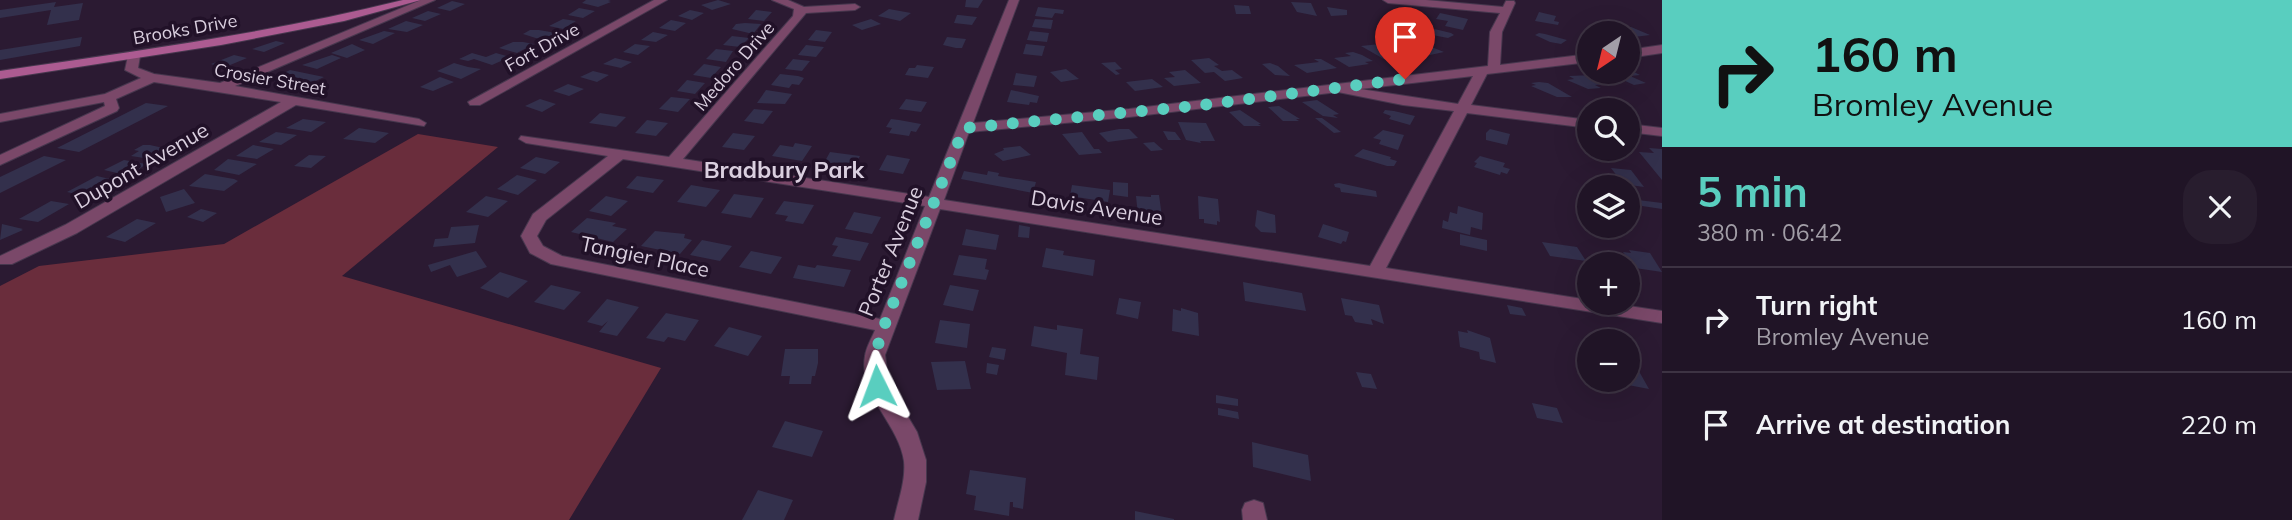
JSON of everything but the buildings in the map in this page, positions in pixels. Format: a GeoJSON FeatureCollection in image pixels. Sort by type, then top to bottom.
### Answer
{"type":"FeatureCollection","features":[{"type":"Feature","properties":{"kind":"street","name":"Brooks Drive"},"geometry":{"type":"LineString","coordinates":[[0,75],[134,56],[344,18],[416,0]]}},
{"type":"Feature","properties":{"kind":"street"},"geometry":{"type":"LineString","coordinates":[[220,87],[430,0]]}},
{"type":"Feature","properties":{"kind":"street","name":"Fort Drive"},"geometry":{"type":"LineString","coordinates":[[475,102],[662,0]]}},
{"type":"Feature","properties":{"kind":"street","name":"Medoro Drive"},"geometry":{"type":"LineString","coordinates":[[673,162],[795,22],[801,10],[795,5],[777,0]]}},
{"type":"Feature","properties":{"kind":"street","name":"Porter Avenue"},"geometry":{"type":"LineString","coordinates":[[906,520],[916,471],[915,458],[900,421],[883,400],[874,377],[875,355],[884,326],[1014,0]]}},
{"type":"Feature","properties":{"kind":"street"},"geometry":{"type":"LineString","coordinates":[[1376,271],[1463,108],[1488,70],[1496,32],[1508,5],[1388,0]]}},
{"type":"Feature","properties":{"kind":"street"},"geometry":{"type":"LineString","coordinates":[[801,10],[855,7]]}},
{"type":"Feature","properties":{"kind":"street"},"geometry":{"type":"LineString","coordinates":[[344,18],[362,27]]}},
{"type":"Feature","properties":{"kind":"street"},"geometry":{"type":"LineString","coordinates":[[1640,52],[1662,49]]}},
{"type":"Feature","properties":{"kind":"street"},"geometry":{"type":"LineString","coordinates":[[134,56],[131,71],[152,78]]}},
{"type":"Feature","properties":{"kind":"street"},"geometry":{"type":"LineString","coordinates":[[964,128],[1129,113],[1577,59]]}},
{"type":"Feature","properties":{"kind":"street"},"geometry":{"type":"LineString","coordinates":[[0,118],[109,97],[152,78]]}},
{"type":"Feature","properties":{"kind":"street","name":"Crosier Street"},"geometry":{"type":"LineString","coordinates":[[152,78],[220,87],[419,123]]}},
{"type":"Feature","properties":{"kind":"street"},"geometry":{"type":"LineString","coordinates":[[1334,87],[1368,96],[1577,122]]}},
{"type":"Feature","properties":{"kind":"street"},"geometry":{"type":"LineString","coordinates":[[0,161],[112,108],[109,97]]}},
{"type":"Feature","properties":{"kind":"street","name":"Dupont Avenue"},"geometry":{"type":"LineString","coordinates":[[6,260],[71,229],[294,100]]}},
{"type":"Feature","properties":{"kind":"street"},"geometry":{"type":"LineString","coordinates":[[1640,129],[1662,132]]}},
{"type":"Feature","properties":{"kind":"street","name":"Davis Avenue"},"geometry":{"type":"LineString","coordinates":[[526,139],[1662,317]]}},
{"type":"Feature","properties":{"kind":"street","name":"Tangier Place"},"geometry":{"type":"LineString","coordinates":[[620,154],[539,217],[529,236],[540,252],[557,260],[638,278],[884,326]]}},
{"type":"Feature","properties":{"kind":"shaded area"},"geometry":{"type":"Polygon","coordinates":[[[418,134],[498,147],[342,276],[661,368],[569,520],[0,520],[0,286],[39,266],[224,244],[418,134]]]}},
{"type":"Feature","properties":{"kind":"district","name":"Bradbury Park"},"geometry":{"type":"Point","coordinates":[784,169]}},
{"type":"Feature","properties":{"kind":"route"},"geometry":{"type":"LineString","coordinates":[[877,386],[874,377],[875,355],[884,326],[964,128],[1194,106],[1405,79]]}}]}
